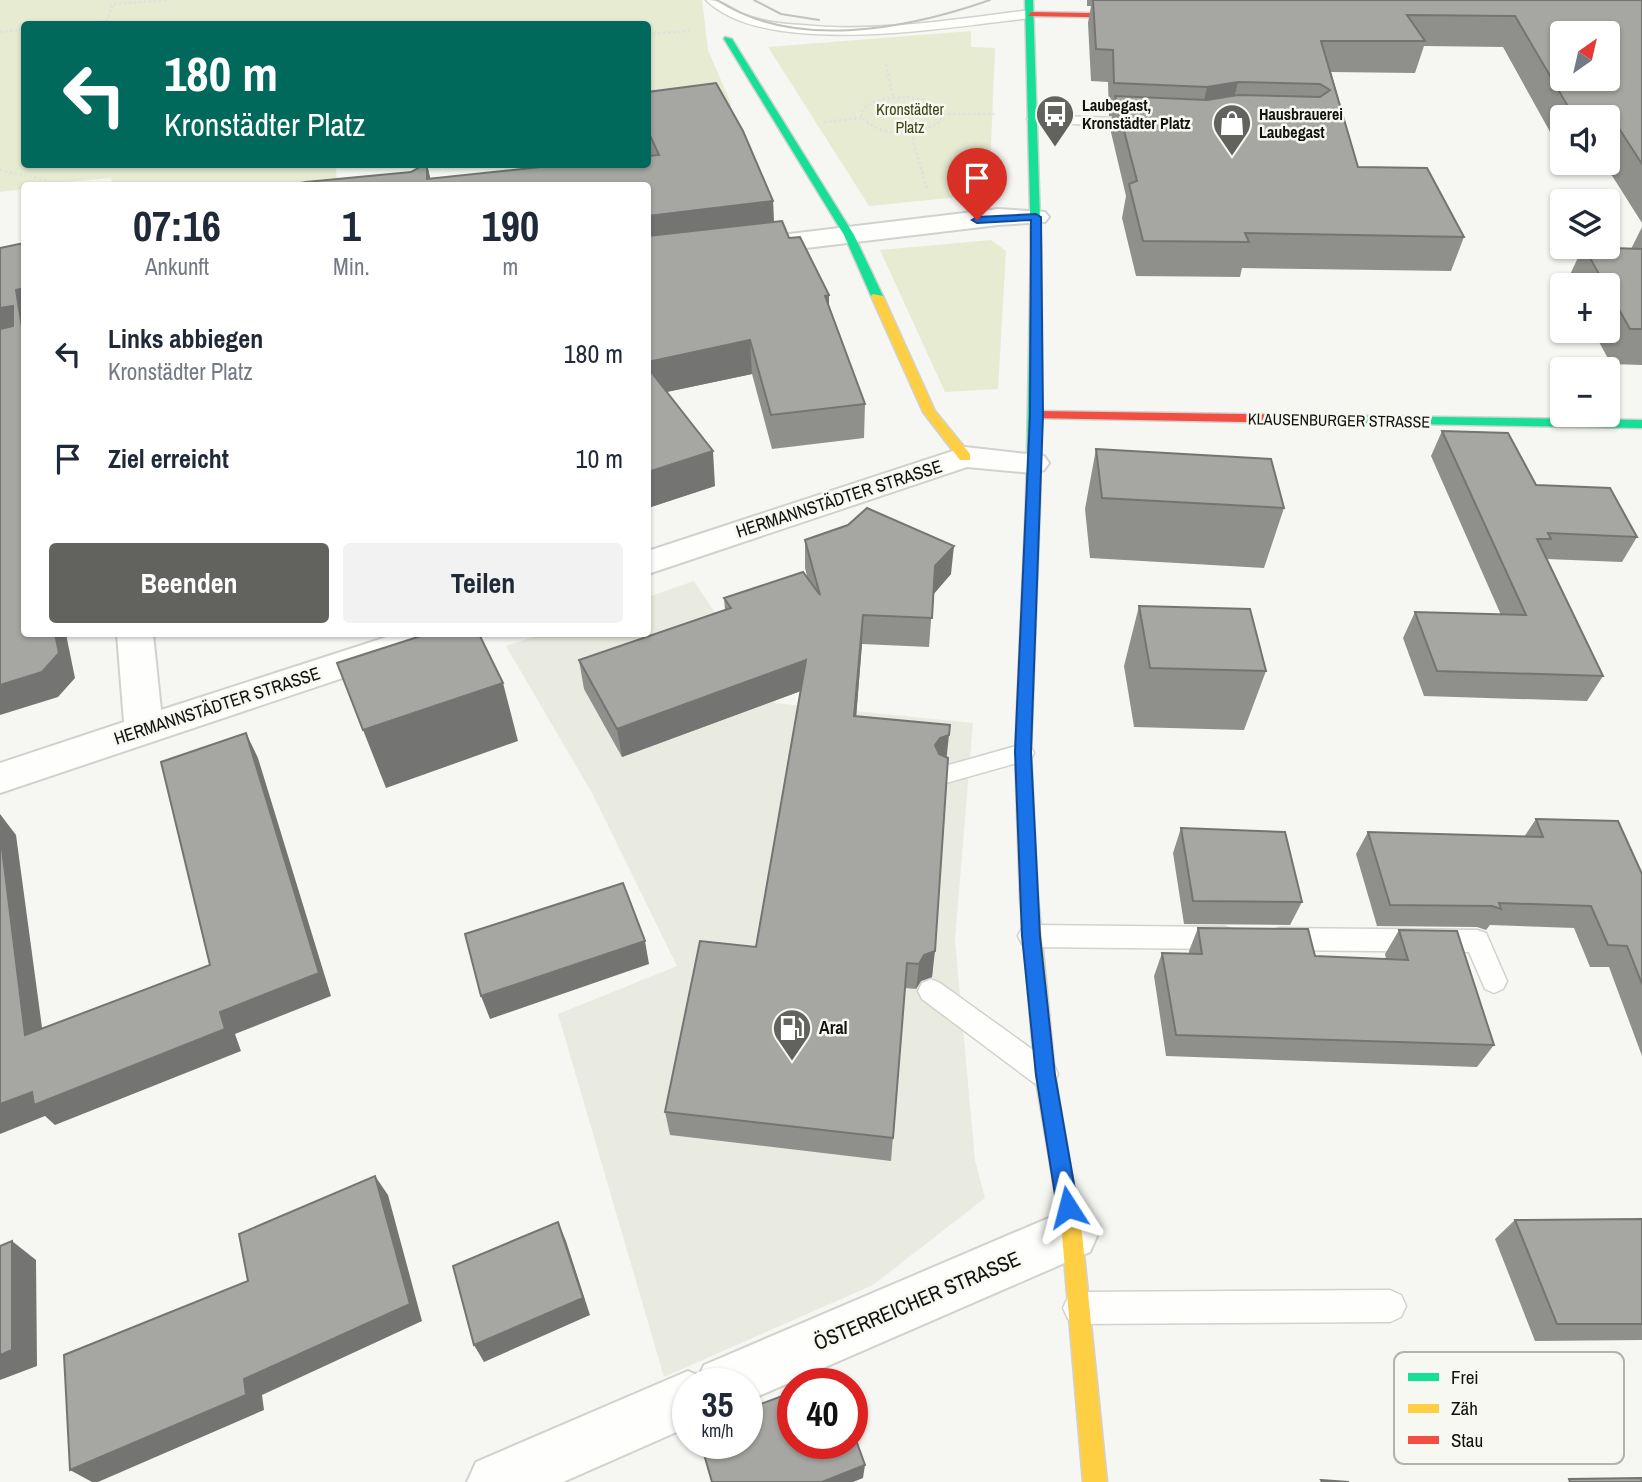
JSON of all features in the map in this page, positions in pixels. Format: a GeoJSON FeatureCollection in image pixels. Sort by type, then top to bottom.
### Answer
{"type":"FeatureCollection","features":[{"type":"Feature","properties":{"kind":"street"},"geometry":{"type":"LineString","coordinates":[[1095,1482],[1072,1234],[1045,1075],[1031,936],[1023,752],[1036,415],[1036,217],[1030,7],[1155,16]]}},
{"type":"Feature","properties":{"kind":"street"},"geometry":{"type":"LineString","coordinates":[[728,39],[849,235],[929,412],[965,457]]}},
{"type":"Feature","properties":{"kind":"street"},"geometry":{"type":"LineString","coordinates":[[651,259],[998,217],[1036,217]]}},
{"type":"Feature","properties":{"kind":"street","name":"KLAUSENBURGER STRASSE"},"geometry":{"type":"LineString","coordinates":[[1036,415],[1642,424]]}},
{"type":"Feature","properties":{"kind":"street","name":"HERMANNSTÄDTER STRASSE"},"geometry":{"type":"LineString","coordinates":[[651,562],[965,457],[1033,463]]}},
{"type":"Feature","properties":{"kind":"street"},"geometry":{"type":"LineString","coordinates":[[135,637],[144,730]]}},
{"type":"Feature","properties":{"kind":"street","name":"HERMANNSTÄDTER STRASSE"},"geometry":{"type":"LineString","coordinates":[[0,778],[425,637]]}},
{"type":"Feature","properties":{"kind":"street","name":"ÖSTERREICHER STRASSE"},"geometry":{"type":"LineString","coordinates":[[760,1368],[1072,1234]]}},
{"type":"Feature","properties":{"kind":"street"},"geometry":{"type":"LineString","coordinates":[[496,1482],[672,1406]]}},
{"type":"Feature","properties":{"kind":"lane"},"geometry":{"type":"LineString","coordinates":[[712,0],[739,19],[774,28],[805,30],[867,29],[1030,7]]}},
{"type":"Feature","properties":{"kind":"lane"},"geometry":{"type":"LineString","coordinates":[[1034,116],[1160,124]]}},
{"type":"Feature","properties":{"kind":"lane"},"geometry":{"type":"LineString","coordinates":[[946,774],[1023,752]]}},
{"type":"Feature","properties":{"kind":"lane"},"geometry":{"type":"LineString","coordinates":[[1031,936],[1478,941],[1494,981]]}},
{"type":"Feature","properties":{"kind":"lane"},"geometry":{"type":"LineString","coordinates":[[931,991],[1045,1075]]}},
{"type":"Feature","properties":{"kind":"lane"},"geometry":{"type":"LineString","coordinates":[[1079,1308],[1390,1306]]}},
{"type":"Feature","properties":{"kind":"path"},"geometry":{"type":"LineString","coordinates":[[107,21],[113,4],[168,0]]}},
{"type":"Feature","properties":{"kind":"path"},"geometry":{"type":"LineString","coordinates":[[0,32],[21,29]]}},
{"type":"Feature","properties":{"kind":"path"},"geometry":{"type":"LineString","coordinates":[[651,34],[698,30]]}},
{"type":"Feature","properties":{"kind":"path"},"geometry":{"type":"LineString","coordinates":[[886,64],[893,97]]}},
{"type":"Feature","properties":{"kind":"path"},"geometry":{"type":"LineString","coordinates":[[893,97],[921,99],[940,108],[943,114],[935,126],[911,133],[874,128],[862,118],[864,107],[893,97]]}},
{"type":"Feature","properties":{"kind":"path"},"geometry":{"type":"LineString","coordinates":[[943,114],[1034,116]]}},
{"type":"Feature","properties":{"kind":"path"},"geometry":{"type":"LineString","coordinates":[[911,133],[937,225]]}},
{"type":"Feature","properties":{"kind":"path"},"geometry":{"type":"LineString","coordinates":[[0,170],[49,182]]}},
{"type":"Feature","properties":{"kind":"shaded area"},"geometry":{"type":"Polygon","coordinates":[[[694,581],[775,703],[973,723],[955,940],[975,1160],[985,1198],[873,1285],[684,1368],[672,1368],[672,1373],[664,1377],[558,1014],[677,966],[592,793],[506,646],[533,637],[651,637],[651,596],[694,581]]]}},
{"type":"Feature","properties":{"kind":"green space"},"geometry":{"type":"Polygon","coordinates":[[[0,0],[702,0],[708,50],[732,106],[651,119],[651,21],[21,21],[21,168],[336,168],[337,182],[112,182],[111,178],[21,182],[21,189],[0,192],[0,0]]]}},
{"type":"Feature","properties":{"kind":"green space","name":"Kronstädter Platz"},"geometry":{"type":"Polygon","coordinates":[[[971,31],[971,47],[995,48],[989,194],[869,206],[768,47],[971,31]]]}},
{"type":"Feature","properties":{"kind":"green space"},"geometry":{"type":"Polygon","coordinates":[[[991,240],[1006,251],[998,389],[945,392],[880,250],[991,240]]]}},
{"type":"Feature","properties":{"kind":"building"},"geometry":{"type":"Polygon","coordinates":[[[1093,0],[1641,0],[1642,164],[1620,130],[1620,105],[1567,105],[1559,91],[1620,91],[1620,21],[1550,21],[1550,76],[1515,16],[1407,15],[1425,41],[1321,41],[1358,167],[1427,168],[1464,237],[1245,233],[1249,242],[1143,241],[1129,184],[1137,181],[1115,96],[1207,100],[1238,95],[1320,97],[1330,90],[1320,84],[1238,82],[1207,87],[1114,83],[1113,50],[1096,49],[1093,0]]]}},
{"type":"Feature","properties":{"kind":"building"},"geometry":{"type":"Polygon","coordinates":[[[716,83],[743,131],[773,201],[651,216],[651,182],[306,182],[411,172],[418,168],[427,168],[427,179],[530,168],[651,168],[651,156],[659,155],[651,138],[651,92],[716,83]]]}},
{"type":"Feature","properties":{"kind":"building"},"geometry":{"type":"Polygon","coordinates":[[[782,221],[789,238],[800,237],[829,295],[825,296],[865,404],[771,415],[750,340],[651,361],[651,236],[782,221]]]}},
{"type":"Feature","properties":{"kind":"building"},"geometry":{"type":"Polygon","coordinates":[[[21,244],[21,289],[16,290],[21,321],[21,637],[56,637],[59,653],[42,672],[0,685],[0,329],[13,326],[13,306],[0,308],[0,248],[21,244]]]}},
{"type":"Feature","properties":{"kind":"building"},"geometry":{"type":"Polygon","coordinates":[[[1620,248],[1642,249],[1642,329],[1630,329],[1620,311],[1620,273],[1598,273],[1591,259],[1620,259],[1620,248]]]}},
{"type":"Feature","properties":{"kind":"building"},"geometry":{"type":"Polygon","coordinates":[[[651,372],[713,451],[651,471],[651,372]]]}},
{"type":"Feature","properties":{"kind":"building"},"geometry":{"type":"Polygon","coordinates":[[[1442,431],[1508,433],[1536,485],[1610,488],[1637,537],[1548,533],[1551,539],[1537,539],[1603,676],[1437,671],[1415,612],[1526,615],[1442,431]]]}},
{"type":"Feature","properties":{"kind":"building"},"geometry":{"type":"Polygon","coordinates":[[[1096,449],[1271,459],[1284,508],[1102,498],[1096,449]]]}},
{"type":"Feature","properties":{"kind":"building"},"geometry":{"type":"Polygon","coordinates":[[[867,508],[954,546],[935,566],[932,618],[863,615],[854,716],[950,725],[949,735],[940,738],[935,745],[939,754],[948,758],[935,951],[924,955],[919,964],[907,963],[893,1138],[665,1112],[700,941],[756,947],[806,660],[617,729],[579,660],[731,608],[724,598],[803,572],[820,595],[805,540],[848,525],[867,508]]]}},
{"type":"Feature","properties":{"kind":"building"},"geometry":{"type":"Polygon","coordinates":[[[1139,606],[1250,609],[1266,671],[1150,668],[1139,606]]]}},
{"type":"Feature","properties":{"kind":"building"},"geometry":{"type":"Polygon","coordinates":[[[418,637],[480,637],[503,683],[363,730],[337,663],[418,637]]]}},
{"type":"Feature","properties":{"kind":"building"},"geometry":{"type":"Polygon","coordinates":[[[246,733],[319,973],[220,1012],[225,1029],[34,1105],[32,1092],[0,1104],[0,832],[25,1035],[210,965],[161,762],[246,733]]]}},
{"type":"Feature","properties":{"kind":"building"},"geometry":{"type":"Polygon","coordinates":[[[1536,819],[1618,821],[1642,874],[1642,984],[1627,946],[1608,945],[1591,906],[1499,903],[1501,909],[1492,906],[1390,905],[1368,832],[1543,837],[1536,819]]]}},
{"type":"Feature","properties":{"kind":"building"},"geometry":{"type":"Polygon","coordinates":[[[1181,828],[1285,832],[1302,902],[1193,901],[1181,828]]]}},
{"type":"Feature","properties":{"kind":"building"},"geometry":{"type":"Polygon","coordinates":[[[623,883],[645,941],[481,996],[465,934],[623,883]]]}},
{"type":"Feature","properties":{"kind":"building"},"geometry":{"type":"Polygon","coordinates":[[[1198,928],[1308,929],[1315,956],[1408,960],[1399,930],[1457,931],[1494,1045],[1176,1035],[1162,953],[1202,954],[1198,928]]]}},
{"type":"Feature","properties":{"kind":"building"},"geometry":{"type":"Polygon","coordinates":[[[375,1176],[410,1304],[244,1379],[246,1395],[70,1470],[64,1355],[248,1281],[239,1234],[375,1176]]]}},
{"type":"Feature","properties":{"kind":"building"},"geometry":{"type":"Polygon","coordinates":[[[1642,1219],[1642,1324],[1557,1324],[1515,1220],[1642,1219]]]}},
{"type":"Feature","properties":{"kind":"building"},"geometry":{"type":"Polygon","coordinates":[[[558,1222],[583,1298],[474,1345],[453,1266],[558,1222]]]}},
{"type":"Feature","properties":{"kind":"building"},"geometry":{"type":"Polygon","coordinates":[[[12,1241],[12,1350],[0,1355],[0,1246],[12,1241]]]}},
{"type":"Feature","properties":{"kind":"building"},"geometry":{"type":"Polygon","coordinates":[[[777,1398],[777,1459],[863,1459],[865,1465],[822,1482],[712,1482],[705,1459],[763,1459],[763,1403],[777,1398]]]}},
{"type":"Feature","properties":{"kind":"building"},"geometry":{"type":"Polygon","coordinates":[[[1642,1478],[1642,1482],[1570,1482],[1569,1479],[1642,1478]]]}},
{"type":"Feature","properties":{"kind":"tram line"},"geometry":{"type":"LineString","coordinates":[[717,0],[748,16],[781,26],[816,30],[888,26],[990,0]]}},
{"type":"Feature","properties":{"kind":"tram line"},"geometry":{"type":"LineString","coordinates":[[754,0],[781,14],[819,20]]}},
{"type":"Feature","properties":{"kind":"traffic: fast"},"geometry":{"type":"LineString","coordinates":[[1029,0],[1036,251],[1033,502]]}},
{"type":"Feature","properties":{"kind":"traffic: fast"},"geometry":{"type":"LineString","coordinates":[[728,39],[849,235],[877,296]]}},
{"type":"Feature","properties":{"kind":"traffic: fast"},"geometry":{"type":"LineString","coordinates":[[1301,419],[1642,424]]}},
{"type":"Feature","properties":{"kind":"traffic: slow"},"geometry":{"type":"LineString","coordinates":[[877,296],[929,412],[965,457]]}},
{"type":"Feature","properties":{"kind":"traffic: slow"},"geometry":{"type":"LineString","coordinates":[[1029,898],[1045,1075],[1072,1234],[1095,1482]]}},
{"type":"Feature","properties":{"kind":"traffic: jam"},"geometry":{"type":"LineString","coordinates":[[1031,14],[1141,16]]}},
{"type":"Feature","properties":{"kind":"traffic: jam"},"geometry":{"type":"LineString","coordinates":[[1036,415],[1301,419]]}},
{"type":"Feature","properties":{"kind":"traffic: jam"},"geometry":{"type":"LineString","coordinates":[[1029,898],[1023,753],[1033,502]]}},
{"type":"Feature","properties":{"kind":"place","name":"Laubegast, Kronstädter Platz"},"geometry":{"type":"Point","coordinates":[1055,148]}},
{"type":"Feature","properties":{"kind":"place","name":"Hausbrauerei Laubegast"},"geometry":{"type":"Point","coordinates":[1232,157]}},
{"type":"Feature","properties":{"kind":"place","name":"Aral"},"geometry":{"type":"Point","coordinates":[792,1062]}},
{"type":"Feature","properties":{"kind":"route"},"geometry":{"type":"LineString","coordinates":[[977,220],[1036,217],[1036,415],[1023,752],[1031,936],[1045,1075],[1068,1207]]}}]}
